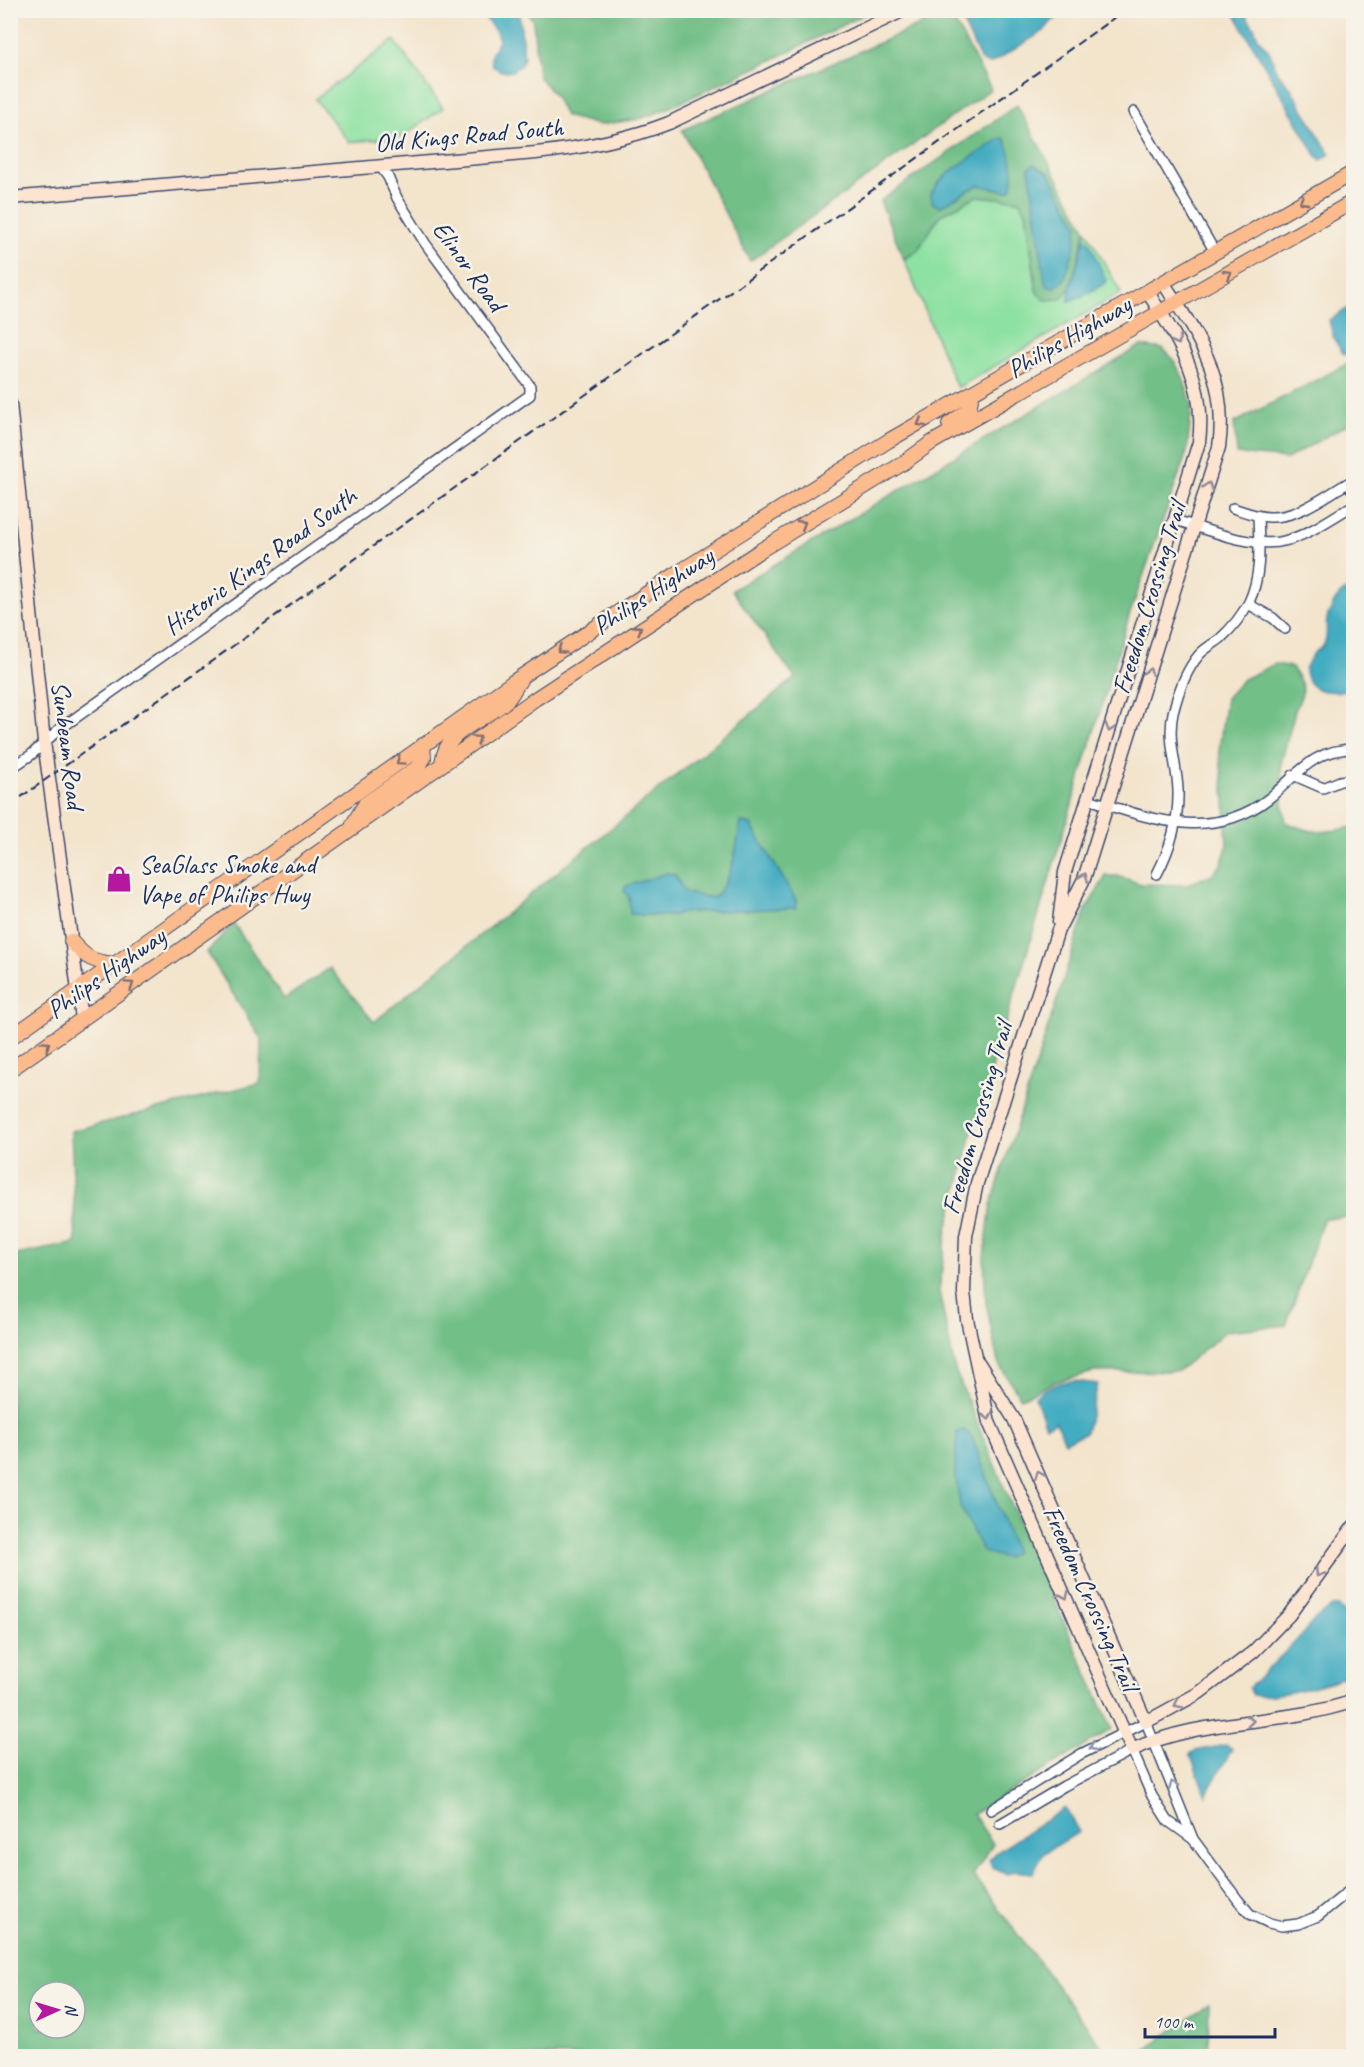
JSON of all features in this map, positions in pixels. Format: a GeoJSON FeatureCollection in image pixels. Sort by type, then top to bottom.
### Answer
{"type":"FeatureCollection","features":[{"type":"Feature","properties":{"kind":"main road","name":"Philips Highway"},"geometry":{"type":"LineString","coordinates":[[10,1038],[522,675],[676,574],[888,441],[1353,171]]}},
{"type":"Feature","properties":{"kind":"main road","name":"Philips Highway"},"geometry":{"type":"LineString","coordinates":[[10,1070],[442,762],[690,595],[902,464],[931,443],[1353,201]]}},
{"type":"Feature","properties":{"kind":"main road"},"geometry":{"type":"LineString","coordinates":[[931,443],[943,428],[969,410],[972,394]]}},
{"type":"Feature","properties":{"kind":"main road"},"geometry":{"type":"LineString","coordinates":[[676,574],[690,595]]}},
{"type":"Feature","properties":{"kind":"main road"},"geometry":{"type":"LineString","coordinates":[[442,762],[443,754],[454,736],[508,700],[522,675]]}},
{"type":"Feature","properties":{"kind":"main road"},"geometry":{"type":"LineString","coordinates":[[350,828],[364,804],[418,767],[424,758],[423,745]]}},
{"type":"Feature","properties":{"kind":"main road"},"geometry":{"type":"LineString","coordinates":[[71,941],[83,955],[91,960],[116,964]]}},
{"type":"Feature","properties":{"kind":"street","name":"Old Kings Road South"},"geometry":{"type":"LineString","coordinates":[[10,198],[576,148],[640,134],[693,112],[904,10]]}},
{"type":"Feature","properties":{"kind":"street"},"geometry":{"type":"LineString","coordinates":[[1134,112],[1215,252]]}},
{"type":"Feature","properties":{"kind":"street","name":"Elinor Road"},"geometry":{"type":"LineString","coordinates":[[380,166],[425,243],[530,386]]}},
{"type":"Feature","properties":{"kind":"street","name":"Freedom Crossing Trail"},"geometry":{"type":"LineString","coordinates":[[1163,282],[1207,355],[1220,396],[1219,447],[1084,879],[1058,930],[977,1183],[966,1236],[964,1265],[967,1319],[989,1422],[1152,1796],[1168,1821],[1193,1839]]}},
{"type":"Feature","properties":{"kind":"street","name":"Freedom Crossing Trail"},"geometry":{"type":"LineString","coordinates":[[1058,930],[1065,872],[1199,442],[1200,398],[1193,373],[1147,291]]}},
{"type":"Feature","properties":{"kind":"street","name":"Historic Kings Road South"},"geometry":{"type":"LineString","coordinates":[[10,769],[31,755],[57,731],[530,395],[530,386]]}},
{"type":"Feature","properties":{"kind":"street"},"geometry":{"type":"LineString","coordinates":[[1200,398],[1220,396]]}},
{"type":"Feature","properties":{"kind":"street","name":"Sunbeam Road"},"geometry":{"type":"LineString","coordinates":[[10,403],[44,742],[82,1019]]}},
{"type":"Feature","properties":{"kind":"street"},"geometry":{"type":"LineString","coordinates":[[1233,508],[1258,516],[1288,515],[1348,483],[1353,493]]}},
{"type":"Feature","properties":{"kind":"street"},"geometry":{"type":"LineString","coordinates":[[1175,520],[1249,542],[1276,543],[1300,536],[1353,505]]}},
{"type":"Feature","properties":{"kind":"street"},"geometry":{"type":"LineString","coordinates":[[1157,874],[1170,846],[1176,824],[1178,790],[1171,732],[1173,713],[1192,663],[1222,637],[1248,604],[1257,576],[1258,516]]}},
{"type":"Feature","properties":{"kind":"street"},"geometry":{"type":"LineString","coordinates":[[1248,604],[1273,618],[1285,629]]}},
{"type":"Feature","properties":{"kind":"street"},"geometry":{"type":"LineString","coordinates":[[1088,799],[1176,824],[1228,820],[1248,812],[1269,798],[1293,775],[1315,759],[1332,752],[1353,749]]}},
{"type":"Feature","properties":{"kind":"street"},"geometry":{"type":"LineString","coordinates":[[1293,775],[1323,788],[1340,781],[1353,779]]}},
{"type":"Feature","properties":{"kind":"street","name":"Freedom Crossing Trail"},"geometry":{"type":"LineString","coordinates":[[976,1359],[1014,1419],[1146,1722],[1193,1839],[1244,1908],[1260,1919],[1282,1926],[1313,1919],[1353,1887]]}},
{"type":"Feature","properties":{"kind":"street"},"geometry":{"type":"LineString","coordinates":[[991,1810],[1081,1754],[1198,1693],[1253,1652],[1289,1615],[1353,1526]]}},
{"type":"Feature","properties":{"kind":"street"},"geometry":{"type":"LineString","coordinates":[[1000,1824],[1064,1786],[1153,1740],[1204,1727],[1306,1714],[1353,1701]]}},
{"type":"Feature","properties":{"kind":"green space"},"geometry":{"type":"Polygon","coordinates":[[[527,11],[871,11],[664,110],[639,119],[599,125],[565,116],[555,96],[538,76],[533,21],[527,11]]]}},
{"type":"Feature","properties":{"kind":"green space"},"geometry":{"type":"Polygon","coordinates":[[[949,12],[991,89],[750,261],[682,130],[949,12]]]}},
{"type":"Feature","properties":{"kind":"green space"},"geometry":{"type":"Polygon","coordinates":[[[394,40],[443,108],[402,137],[349,142],[315,99],[394,40]]]}},
{"type":"Feature","properties":{"kind":"green space"},"geometry":{"type":"Polygon","coordinates":[[[1017,105],[1086,230],[1070,288],[1060,299],[1045,300],[1037,293],[1026,211],[1019,200],[976,196],[940,215],[917,251],[904,259],[880,201],[1017,105]],[[1000,139],[949,173],[937,184],[939,206],[978,185],[1007,191],[1007,144],[1004,139],[1000,139]]]}},
{"type":"Feature","properties":{"kind":"green space"},"geometry":{"type":"Polygon","coordinates":[[[977,196],[1019,200],[1026,211],[1037,293],[1060,299],[1070,288],[1069,300],[1088,240],[1085,239],[1086,230],[1121,293],[957,388],[904,259],[917,251],[940,215],[977,196]]]}},
{"type":"Feature","properties":{"kind":"green space"},"geometry":{"type":"Polygon","coordinates":[[[1140,346],[1163,349],[1172,358],[1182,375],[1192,405],[1187,452],[1129,616],[971,1137],[947,1229],[939,1291],[955,1370],[1009,1499],[1112,1729],[973,1814],[993,1844],[973,1875],[1109,2056],[11,2056],[11,1256],[76,1243],[71,1131],[260,1083],[261,1039],[207,952],[234,924],[284,999],[330,968],[374,1022],[795,678],[732,590],[1140,346]],[[741,822],[730,872],[726,882],[714,898],[684,893],[675,875],[629,897],[631,914],[668,916],[689,912],[795,908],[741,822]]]}},
{"type":"Feature","properties":{"kind":"green space"},"geometry":{"type":"Polygon","coordinates":[[[1353,361],[1353,421],[1287,459],[1237,454],[1234,423],[1353,361]]]}},
{"type":"Feature","properties":{"kind":"green space"},"geometry":{"type":"Polygon","coordinates":[[[1275,664],[1292,667],[1302,685],[1302,694],[1281,763],[1286,822],[1319,832],[1353,827],[1353,1217],[1324,1218],[1286,1325],[1226,1331],[1178,1371],[1094,1372],[1055,1382],[1021,1398],[998,1363],[986,1303],[984,1258],[991,1205],[1086,909],[1106,876],[1118,876],[1141,884],[1186,885],[1211,875],[1221,865],[1227,847],[1225,798],[1219,750],[1226,698],[1243,679],[1275,664]]]}},
{"type":"Feature","properties":{"kind":"green space"},"geometry":{"type":"Polygon","coordinates":[[[1209,2004],[1208,2056],[1137,2056],[1209,2004]]]}},
{"type":"Feature","properties":{"kind":"water"},"geometry":{"type":"Polygon","coordinates":[[[964,10],[1068,11],[1052,21],[1044,31],[990,64],[981,61],[961,18],[964,10]]]}},
{"type":"Feature","properties":{"kind":"water"},"geometry":{"type":"Polygon","coordinates":[[[480,11],[519,11],[524,57],[516,69],[505,72],[492,63],[491,55],[499,40],[496,32],[480,11]]]}},
{"type":"Feature","properties":{"kind":"water"},"geometry":{"type":"Polygon","coordinates":[[[1233,11],[1246,11],[1245,14],[1258,38],[1269,51],[1278,73],[1290,87],[1330,154],[1321,160],[1316,155],[1233,11]]]}},
{"type":"Feature","properties":{"kind":"water"},"geometry":{"type":"Polygon","coordinates":[[[1004,138],[1012,163],[1011,189],[1007,191],[978,185],[939,207],[932,202],[931,194],[944,177],[962,163],[1004,138]]]}},
{"type":"Feature","properties":{"kind":"water"},"geometry":{"type":"Polygon","coordinates":[[[1034,164],[1049,173],[1078,225],[1075,246],[1064,280],[1054,288],[1049,287],[1045,282],[1029,168],[1034,164]]]}},
{"type":"Feature","properties":{"kind":"water"},"geometry":{"type":"Polygon","coordinates":[[[1085,239],[1088,240],[1106,280],[1105,283],[1085,295],[1069,301],[1070,288],[1085,239]]]}},
{"type":"Feature","properties":{"kind":"water"},"geometry":{"type":"Polygon","coordinates":[[[1353,305],[1353,350],[1344,355],[1334,339],[1329,320],[1353,305]]]}},
{"type":"Feature","properties":{"kind":"water"},"geometry":{"type":"Polygon","coordinates":[[[1353,584],[1353,688],[1338,691],[1322,690],[1310,684],[1305,669],[1313,654],[1324,644],[1327,617],[1334,602],[1353,584]]]}},
{"type":"Feature","properties":{"kind":"water"},"geometry":{"type":"Polygon","coordinates":[[[741,822],[751,825],[796,900],[796,908],[689,912],[668,916],[630,914],[629,897],[624,891],[626,886],[667,873],[675,875],[685,893],[714,898],[726,882],[730,872],[741,822]]]}},
{"type":"Feature","properties":{"kind":"water"},"geometry":{"type":"Polygon","coordinates":[[[1074,1381],[1098,1384],[1086,1432],[1065,1442],[1056,1422],[1046,1426],[1035,1397],[1043,1390],[1074,1381]]]}},
{"type":"Feature","properties":{"kind":"water"},"geometry":{"type":"Polygon","coordinates":[[[964,1430],[972,1437],[1015,1552],[1005,1558],[983,1552],[960,1506],[955,1472],[957,1432],[964,1430]]]}},
{"type":"Feature","properties":{"kind":"water"},"geometry":{"type":"Polygon","coordinates":[[[1332,1606],[1339,1607],[1353,1621],[1353,1674],[1290,1692],[1253,1695],[1249,1688],[1315,1619],[1332,1606]]]}},
{"type":"Feature","properties":{"kind":"water"},"geometry":{"type":"Polygon","coordinates":[[[1226,1745],[1232,1749],[1206,1795],[1190,1754],[1226,1745]]]}},
{"type":"Feature","properties":{"kind":"water"},"geometry":{"type":"Polygon","coordinates":[[[1065,1808],[1079,1832],[1044,1853],[1033,1873],[1015,1871],[1006,1874],[992,1868],[989,1860],[997,1852],[1065,1808]]]}},
{"type":"Feature","properties":{"kind":"railway"},"geometry":{"type":"LineString","coordinates":[[10,805],[1125,10]]}},
{"type":"Feature","properties":{"kind":"place","name":"SeaGlass Smoke and Vape of Philips Hwy"},"geometry":{"type":"Point","coordinates":[119,879]}}]}
